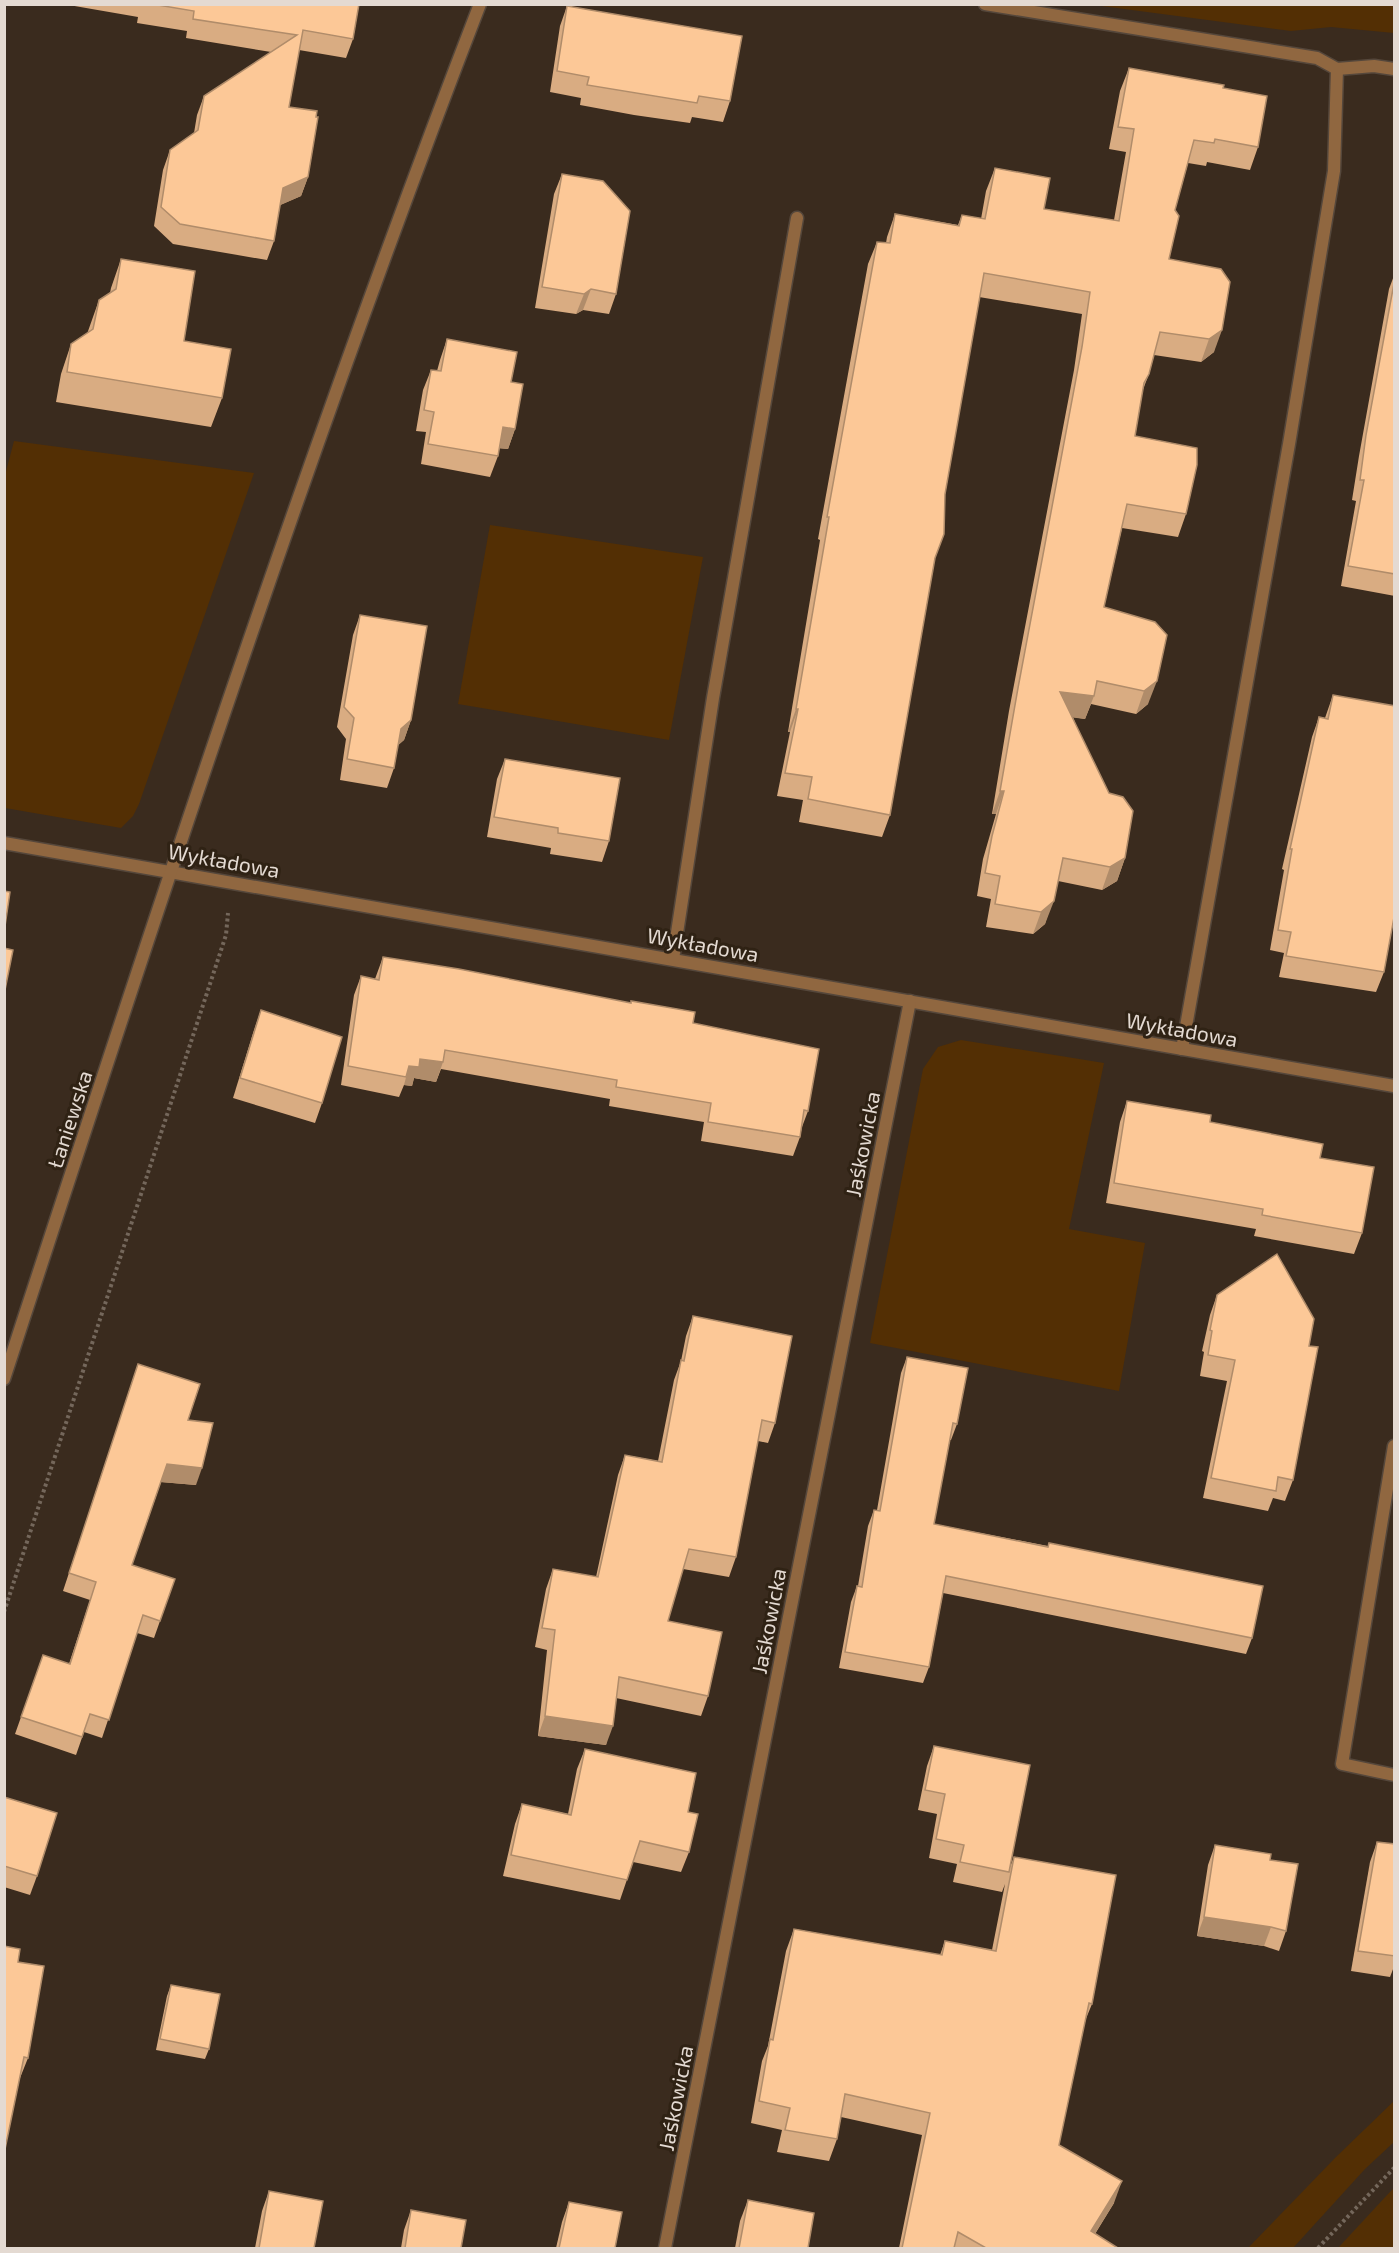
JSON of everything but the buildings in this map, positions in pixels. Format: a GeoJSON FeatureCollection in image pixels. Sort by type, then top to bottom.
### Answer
{"type":"FeatureCollection","features":[{"type":"Feature","properties":{"kind":"street","name":"Łaniewska"},"geometry":{"type":"LineString","coordinates":[[4,1380],[170,871],[289,527],[428,140],[480,4]]}},
{"type":"Feature","properties":{"kind":"street"},"geometry":{"type":"LineString","coordinates":[[985,4],[1317,58],[1337,69],[1374,66],[1395,69]]}},
{"type":"Feature","properties":{"kind":"street"},"geometry":{"type":"LineString","coordinates":[[1182,1049],[1289,444],[1334,171],[1337,69]]}},
{"type":"Feature","properties":{"kind":"street"},"geometry":{"type":"LineString","coordinates":[[673,958],[715,686],[797,218]]}},
{"type":"Feature","properties":{"kind":"street","name":"Wykładowa"},"geometry":{"type":"LineString","coordinates":[[4,843],[234,881],[1395,1086]]}},
{"type":"Feature","properties":{"kind":"street","name":"Jaśkowicka"},"geometry":{"type":"LineString","coordinates":[[665,2248],[910,1001]]}},
{"type":"Feature","properties":{"kind":"street"},"geometry":{"type":"LineString","coordinates":[[1395,1446],[1342,1764],[1395,1775]]}},
{"type":"Feature","properties":{"kind":"path"},"geometry":{"type":"LineString","coordinates":[[4,1612],[226,935],[234,881]]}},
{"type":"Feature","properties":{"kind":"path"},"geometry":{"type":"LineString","coordinates":[[1318,2248],[1395,2168]]}},
{"type":"Feature","properties":{"kind":"shaded area"},"geometry":{"type":"Polygon","coordinates":[[[1094,5],[1394,5],[1394,33],[1331,27],[1291,31],[1094,5]]]}},
{"type":"Feature","properties":{"kind":"shaded area"},"geometry":{"type":"Polygon","coordinates":[[[14,441],[254,473],[139,804],[133,816],[121,828],[5,808],[4,479],[14,441]]]}},
{"type":"Feature","properties":{"kind":"shaded area"},"geometry":{"type":"Polygon","coordinates":[[[490,525],[703,557],[669,740],[458,704],[490,525]]]}},
{"type":"Feature","properties":{"kind":"shaded area"},"geometry":{"type":"Polygon","coordinates":[[[961,1040],[1104,1063],[1069,1229],[1145,1243],[1119,1391],[870,1343],[923,1069],[938,1047],[961,1040]]]}},
{"type":"Feature","properties":{"kind":"shaded area"},"geometry":{"type":"Polygon","coordinates":[[[1394,2101],[1394,2142],[1365,2169],[1293,2248],[1248,2248],[1336,2157],[1394,2101]]]}},
{"type":"Feature","properties":{"kind":"shaded area"},"geometry":{"type":"Polygon","coordinates":[[[1394,2188],[1394,2248],[1338,2248],[1389,2193],[1394,2188]]]}}]}
